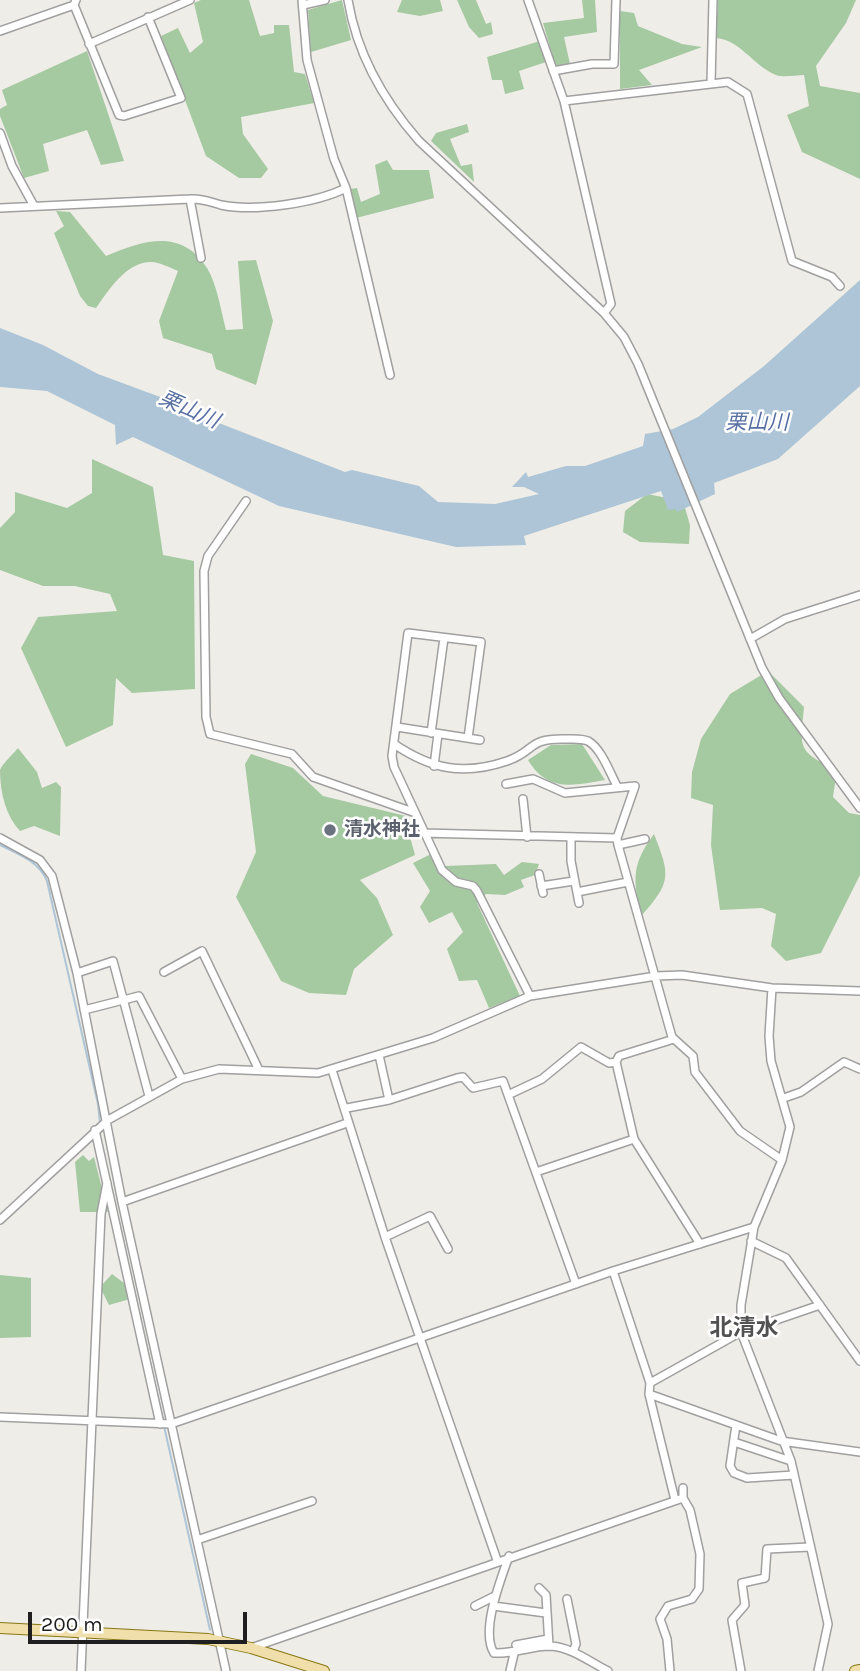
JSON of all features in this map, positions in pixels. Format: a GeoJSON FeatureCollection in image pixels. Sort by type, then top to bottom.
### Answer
{"type":"FeatureCollection","features":[{"type":"Feature","properties":{"kind":"main road"},"geometry":{"type":"LineString","coordinates":[[0,1628],[219,1641],[251,1648],[321,1671]]}},
{"type":"Feature","properties":{"kind":"street"},"geometry":{"type":"LineString","coordinates":[[89,44],[176,2],[190,0]]}},
{"type":"Feature","properties":{"kind":"street"},"geometry":{"type":"LineString","coordinates":[[325,0],[303,2],[307,60],[334,159],[346,188],[390,376]]}},
{"type":"Feature","properties":{"kind":"street"},"geometry":{"type":"LineString","coordinates":[[348,0],[356,36],[366,61],[398,117],[419,141],[604,313],[624,337],[638,364],[750,639],[779,698],[860,808]]}},
{"type":"Feature","properties":{"kind":"street"},"geometry":{"type":"LineString","coordinates":[[528,0],[564,101],[611,304],[604,313]]}},
{"type":"Feature","properties":{"kind":"street"},"geometry":{"type":"LineString","coordinates":[[553,71],[592,64],[614,64],[616,0]]}},
{"type":"Feature","properties":{"kind":"street"},"geometry":{"type":"LineString","coordinates":[[711,83],[713,0]]}},
{"type":"Feature","properties":{"kind":"street"},"geometry":{"type":"LineString","coordinates":[[0,31],[75,3],[119,115],[124,116],[181,98],[149,17]]}},
{"type":"Feature","properties":{"kind":"street"},"geometry":{"type":"LineString","coordinates":[[564,101],[711,83],[735,84],[747,94],[792,261],[832,277],[840,286]]}},
{"type":"Feature","properties":{"kind":"street"},"geometry":{"type":"LineString","coordinates":[[0,133],[12,166],[34,206]]}},
{"type":"Feature","properties":{"kind":"street"},"geometry":{"type":"LineString","coordinates":[[0,208],[190,198],[207,198],[221,205],[256,206],[329,197],[346,188]]}},
{"type":"Feature","properties":{"kind":"street"},"geometry":{"type":"LineString","coordinates":[[190,198],[201,258]]}},
{"type":"Feature","properties":{"kind":"street"},"geometry":{"type":"LineString","coordinates":[[246,501],[208,556],[204,571],[206,717],[210,734],[292,754],[313,777],[413,812]]}},
{"type":"Feature","properties":{"kind":"street"},"geometry":{"type":"LineString","coordinates":[[750,639],[785,619],[860,594]]}},
{"type":"Feature","properties":{"kind":"street"},"geometry":{"type":"LineString","coordinates":[[468,738],[481,642],[408,633],[394,744],[394,767],[442,870],[456,882],[473,886],[477,891],[530,996]]}},
{"type":"Feature","properties":{"kind":"street"},"geometry":{"type":"LineString","coordinates":[[435,766],[435,733],[444,638]]}},
{"type":"Feature","properties":{"kind":"street"},"geometry":{"type":"LineString","coordinates":[[397,727],[480,740]]}},
{"type":"Feature","properties":{"kind":"street"},"geometry":{"type":"LineString","coordinates":[[394,744],[419,760],[435,766],[472,768],[509,761],[542,738],[583,739],[590,742],[597,751],[617,786]]}},
{"type":"Feature","properties":{"kind":"street"},"geometry":{"type":"LineString","coordinates":[[506,784],[533,779],[565,793],[635,786],[618,841],[674,1039],[693,1056],[695,1072],[740,1130],[782,1160]]}},
{"type":"Feature","properties":{"kind":"street"},"geometry":{"type":"LineString","coordinates":[[523,799],[527,837]]}},
{"type":"Feature","properties":{"kind":"street"},"geometry":{"type":"LineString","coordinates":[[423,832],[618,841],[645,839]]}},
{"type":"Feature","properties":{"kind":"street"},"geometry":{"type":"LineString","coordinates":[[0,838],[40,860],[48,868],[76,973],[108,1120],[122,1202],[146,1299],[226,1671]]}},
{"type":"Feature","properties":{"kind":"street"},"geometry":{"type":"LineString","coordinates":[[571,838],[579,903]]}},
{"type":"Feature","properties":{"kind":"street"},"geometry":{"type":"LineString","coordinates":[[539,874],[542,889],[575,881]]}},
{"type":"Feature","properties":{"kind":"street"},"geometry":{"type":"LineString","coordinates":[[577,892],[628,882]]}},
{"type":"Feature","properties":{"kind":"street"},"geometry":{"type":"LineString","coordinates":[[164,972],[202,951],[258,1068]]}},
{"type":"Feature","properties":{"kind":"street"},"geometry":{"type":"LineString","coordinates":[[76,973],[113,961],[149,1096]]}},
{"type":"Feature","properties":{"kind":"street"},"geometry":{"type":"LineString","coordinates":[[0,1220],[108,1120],[182,1079],[219,1069],[258,1068],[318,1073],[433,1038],[530,996],[656,976],[682,975],[772,988],[860,991]]}},
{"type":"Feature","properties":{"kind":"street"},"geometry":{"type":"LineString","coordinates":[[772,988],[769,1036],[771,1060],[790,1127],[782,1160],[754,1227],[741,1305],[741,1332],[791,1461],[828,1624],[818,1671]]}},
{"type":"Feature","properties":{"kind":"street"},"geometry":{"type":"LineString","coordinates":[[84,1010],[139,996],[182,1079]]}},
{"type":"Feature","properties":{"kind":"street"},"geometry":{"type":"LineString","coordinates":[[674,1039],[619,1056],[616,1062],[634,1139],[700,1244]]}},
{"type":"Feature","properties":{"kind":"street"},"geometry":{"type":"LineString","coordinates":[[510,1094],[542,1079],[581,1047],[609,1063],[616,1062]]}},
{"type":"Feature","properties":{"kind":"street"},"geometry":{"type":"LineString","coordinates":[[379,1055],[389,1100]]}},
{"type":"Feature","properties":{"kind":"street"},"geometry":{"type":"LineString","coordinates":[[783,1098],[801,1092],[844,1062],[860,1069]]}},
{"type":"Feature","properties":{"kind":"street"},"geometry":{"type":"LineString","coordinates":[[332,1070],[347,1108],[347,1123],[385,1237],[497,1560]]}},
{"type":"Feature","properties":{"kind":"street"},"geometry":{"type":"LineString","coordinates":[[347,1108],[389,1100],[463,1077],[472,1088],[503,1081],[510,1094],[576,1284]]}},
{"type":"Feature","properties":{"kind":"street"},"geometry":{"type":"LineString","coordinates":[[122,1202],[347,1123]]}},
{"type":"Feature","properties":{"kind":"street"},"geometry":{"type":"LineString","coordinates":[[95,1130],[160,1424]]}},
{"type":"Feature","properties":{"kind":"street"},"geometry":{"type":"LineString","coordinates":[[536,1172],[634,1139]]}},
{"type":"Feature","properties":{"kind":"street"},"geometry":{"type":"LineString","coordinates":[[81,1671],[101,1214],[107,1184]]}},
{"type":"Feature","properties":{"kind":"street"},"geometry":{"type":"LineString","coordinates":[[385,1237],[430,1216],[448,1249]]}},
{"type":"Feature","properties":{"kind":"street"},"geometry":{"type":"LineString","coordinates":[[0,1417],[171,1424],[612,1271],[754,1227]]}},
{"type":"Feature","properties":{"kind":"street"},"geometry":{"type":"LineString","coordinates":[[751,1241],[786,1258],[860,1361]]}},
{"type":"Feature","properties":{"kind":"street"},"geometry":{"type":"LineString","coordinates":[[612,1271],[650,1382],[649,1394],[679,1499],[690,1510],[700,1554],[699,1589],[692,1599],[668,1606],[660,1619],[667,1639],[670,1671]]}},
{"type":"Feature","properties":{"kind":"street"},"geometry":{"type":"LineString","coordinates":[[650,1382],[741,1332],[820,1305]]}},
{"type":"Feature","properties":{"kind":"street"},"geometry":{"type":"LineString","coordinates":[[649,1394],[781,1441],[860,1452]]}},
{"type":"Feature","properties":{"kind":"street"},"geometry":{"type":"LineString","coordinates":[[736,1425],[730,1466],[739,1477],[794,1475]]}},
{"type":"Feature","properties":{"kind":"street"},"geometry":{"type":"LineString","coordinates":[[734,1442],[791,1461]]}},
{"type":"Feature","properties":{"kind":"street"},"geometry":{"type":"LineString","coordinates":[[679,1499],[682,1488]]}},
{"type":"Feature","properties":{"kind":"street"},"geometry":{"type":"LineString","coordinates":[[251,1648],[497,1560],[679,1499]]}},
{"type":"Feature","properties":{"kind":"street"},"geometry":{"type":"LineString","coordinates":[[197,1539],[312,1501]]}},
{"type":"Feature","properties":{"kind":"street"},"geometry":{"type":"LineString","coordinates":[[741,1671],[732,1620],[745,1605],[742,1584],[765,1578],[767,1549],[810,1547]]}},
{"type":"Feature","properties":{"kind":"street"},"geometry":{"type":"LineString","coordinates":[[509,1556],[495,1596],[491,1650],[494,1653],[548,1643],[573,1652],[608,1671]]}},
{"type":"Feature","properties":{"kind":"street"},"geometry":{"type":"LineString","coordinates":[[539,1588],[545,1590],[548,1643]]}},
{"type":"Feature","properties":{"kind":"street"},"geometry":{"type":"LineString","coordinates":[[475,1606],[495,1596]]}},
{"type":"Feature","properties":{"kind":"street"},"geometry":{"type":"LineString","coordinates":[[567,1599],[576,1644],[573,1652]]}},
{"type":"Feature","properties":{"kind":"street"},"geometry":{"type":"LineString","coordinates":[[494,1606],[546,1613]]}},
{"type":"Feature","properties":{"kind":"street"},"geometry":{"type":"LineString","coordinates":[[510,1671],[515,1650]]}},
{"type":"Feature","properties":{"kind":"green space"},"geometry":{"type":"Polygon","coordinates":[[[201,0],[249,0],[260,36],[274,33],[274,25],[289,25],[294,72],[305,74],[314,103],[241,117],[243,134],[268,169],[261,178],[239,178],[206,156],[161,36],[178,28],[190,53],[203,42],[194,3],[201,0]]]}},
{"type":"Feature","properties":{"kind":"green space"},"geometry":{"type":"Polygon","coordinates":[[[342,0],[351,40],[311,52],[308,10],[342,0]]]}},
{"type":"Feature","properties":{"kind":"green space"},"geometry":{"type":"Polygon","coordinates":[[[402,0],[440,0],[443,11],[420,16],[397,12],[402,0]]]}},
{"type":"Feature","properties":{"kind":"green space"},"geometry":{"type":"Polygon","coordinates":[[[457,0],[476,0],[486,24],[491,22],[493,34],[479,38],[469,27],[457,0]]]}},
{"type":"Feature","properties":{"kind":"green space"},"geometry":{"type":"Polygon","coordinates":[[[582,0],[595,0],[597,32],[564,37],[570,64],[556,68],[543,23],[584,18],[582,0]]]}},
{"type":"Feature","properties":{"kind":"green space"},"geometry":{"type":"Polygon","coordinates":[[[718,0],[856,0],[846,23],[816,66],[820,86],[860,93],[860,179],[802,152],[787,115],[809,106],[804,75],[776,75],[732,43],[715,38],[718,0]]]}},
{"type":"Feature","properties":{"kind":"green space"},"geometry":{"type":"Polygon","coordinates":[[[620,11],[634,13],[638,26],[682,44],[702,47],[639,70],[652,85],[620,89],[620,11]]]}},
{"type":"Feature","properties":{"kind":"green space"},"geometry":{"type":"Polygon","coordinates":[[[540,41],[546,62],[519,71],[524,89],[505,94],[502,80],[492,80],[487,57],[540,41]]]}},
{"type":"Feature","properties":{"kind":"green space"},"geometry":{"type":"Polygon","coordinates":[[[87,51],[124,161],[101,165],[87,130],[43,144],[49,171],[24,178],[0,116],[0,109],[7,105],[2,90],[87,51]]]}},
{"type":"Feature","properties":{"kind":"green space"},"geometry":{"type":"Polygon","coordinates":[[[467,124],[469,132],[450,139],[461,166],[472,164],[474,182],[431,141],[436,133],[467,124]]]}},
{"type":"Feature","properties":{"kind":"green space"},"geometry":{"type":"Polygon","coordinates":[[[387,160],[393,170],[429,170],[434,198],[356,218],[350,189],[357,188],[361,202],[380,194],[375,165],[387,160]]]}},
{"type":"Feature","properties":{"kind":"green space"},"geometry":{"type":"Polygon","coordinates":[[[56,211],[70,212],[106,256],[146,242],[160,241],[173,242],[197,255],[210,274],[226,330],[243,329],[238,261],[256,260],[273,321],[256,385],[216,369],[212,354],[163,338],[159,321],[178,271],[158,263],[142,263],[119,278],[96,308],[88,306],[80,296],[54,233],[64,226],[56,211]]]}},
{"type":"Feature","properties":{"kind":"green space"},"geometry":{"type":"Polygon","coordinates":[[[92,459],[153,487],[163,555],[194,561],[195,689],[132,693],[116,678],[113,725],[66,747],[21,648],[38,617],[117,611],[110,594],[75,586],[43,586],[0,570],[0,528],[15,512],[15,492],[67,508],[92,493],[92,459]]]}},
{"type":"Feature","properties":{"kind":"green space"},"geometry":{"type":"Polygon","coordinates":[[[647,494],[683,501],[690,525],[689,544],[640,542],[623,532],[625,511],[647,494]]]}},
{"type":"Feature","properties":{"kind":"green space"},"geometry":{"type":"Polygon","coordinates":[[[768,671],[804,707],[802,740],[808,753],[837,770],[833,797],[849,813],[860,815],[860,875],[821,953],[786,961],[771,946],[776,914],[762,908],[720,910],[711,845],[713,805],[691,798],[692,772],[701,739],[730,694],[768,671]]]}},
{"type":"Feature","properties":{"kind":"green space"},"geometry":{"type":"Polygon","coordinates":[[[582,744],[605,780],[572,785],[552,782],[535,770],[528,760],[551,745],[582,744]]]}},
{"type":"Feature","properties":{"kind":"green space"},"geometry":{"type":"Polygon","coordinates":[[[18,748],[37,772],[42,788],[56,782],[61,787],[60,836],[34,826],[20,831],[8,811],[1,787],[0,770],[18,748]]]}},
{"type":"Feature","properties":{"kind":"green space"},"geometry":{"type":"Polygon","coordinates":[[[251,754],[293,768],[323,796],[410,817],[370,832],[410,837],[415,855],[360,880],[377,898],[393,935],[354,969],[346,995],[309,993],[281,981],[236,897],[256,852],[245,764],[251,754]]]}},
{"type":"Feature","properties":{"kind":"green space"},"geometry":{"type":"Polygon","coordinates":[[[654,834],[663,859],[665,878],[658,895],[641,916],[636,892],[636,873],[641,855],[654,834]]]}},
{"type":"Feature","properties":{"kind":"green space"},"geometry":{"type":"Polygon","coordinates":[[[431,854],[445,866],[496,864],[504,875],[522,862],[539,864],[535,875],[521,880],[524,887],[505,895],[486,894],[477,903],[520,996],[489,1008],[477,980],[459,981],[447,949],[463,932],[452,912],[429,923],[420,907],[430,891],[413,863],[431,854]]]}},
{"type":"Feature","properties":{"kind":"green space"},"geometry":{"type":"Polygon","coordinates":[[[83,1155],[89,1161],[94,1157],[108,1212],[80,1212],[75,1162],[83,1155]]]}},
{"type":"Feature","properties":{"kind":"green space"},"geometry":{"type":"Polygon","coordinates":[[[112,1274],[124,1283],[130,1299],[109,1305],[100,1287],[112,1274]]]}},
{"type":"Feature","properties":{"kind":"green space"},"geometry":{"type":"Polygon","coordinates":[[[0,1275],[31,1278],[31,1337],[0,1338],[0,1275]]]}},
{"type":"Feature","properties":{"kind":"water","name":"栗山川"},"geometry":{"type":"Polygon","coordinates":[[[860,280],[860,386],[778,459],[714,483],[715,494],[677,512],[676,509],[668,510],[661,491],[524,536],[526,545],[456,547],[279,506],[133,437],[116,445],[115,425],[47,391],[0,387],[0,328],[43,345],[98,374],[345,472],[352,470],[419,486],[438,502],[495,504],[539,494],[524,487],[512,487],[526,472],[528,477],[566,466],[585,466],[643,446],[645,434],[673,429],[698,417],[764,366],[860,280]]]}},
{"type":"Feature","properties":{"kind":"waterway"},"geometry":{"type":"LineString","coordinates":[[0,845],[33,863],[47,881],[98,1104],[100,1123]]}},
{"type":"Feature","properties":{"kind":"waterway"},"geometry":{"type":"LineString","coordinates":[[117,1214],[163,1420]]}},
{"type":"Feature","properties":{"kind":"waterway"},"geometry":{"type":"LineString","coordinates":[[164,1426],[210,1630]]}},
{"type":"Feature","properties":{"kind":"place","name":"清水神社"},"geometry":{"type":"Point","coordinates":[330,830]}},
{"type":"Feature","properties":{"kind":"district","name":"北清水"},"geometry":{"type":"Point","coordinates":[744,1328]}}]}
